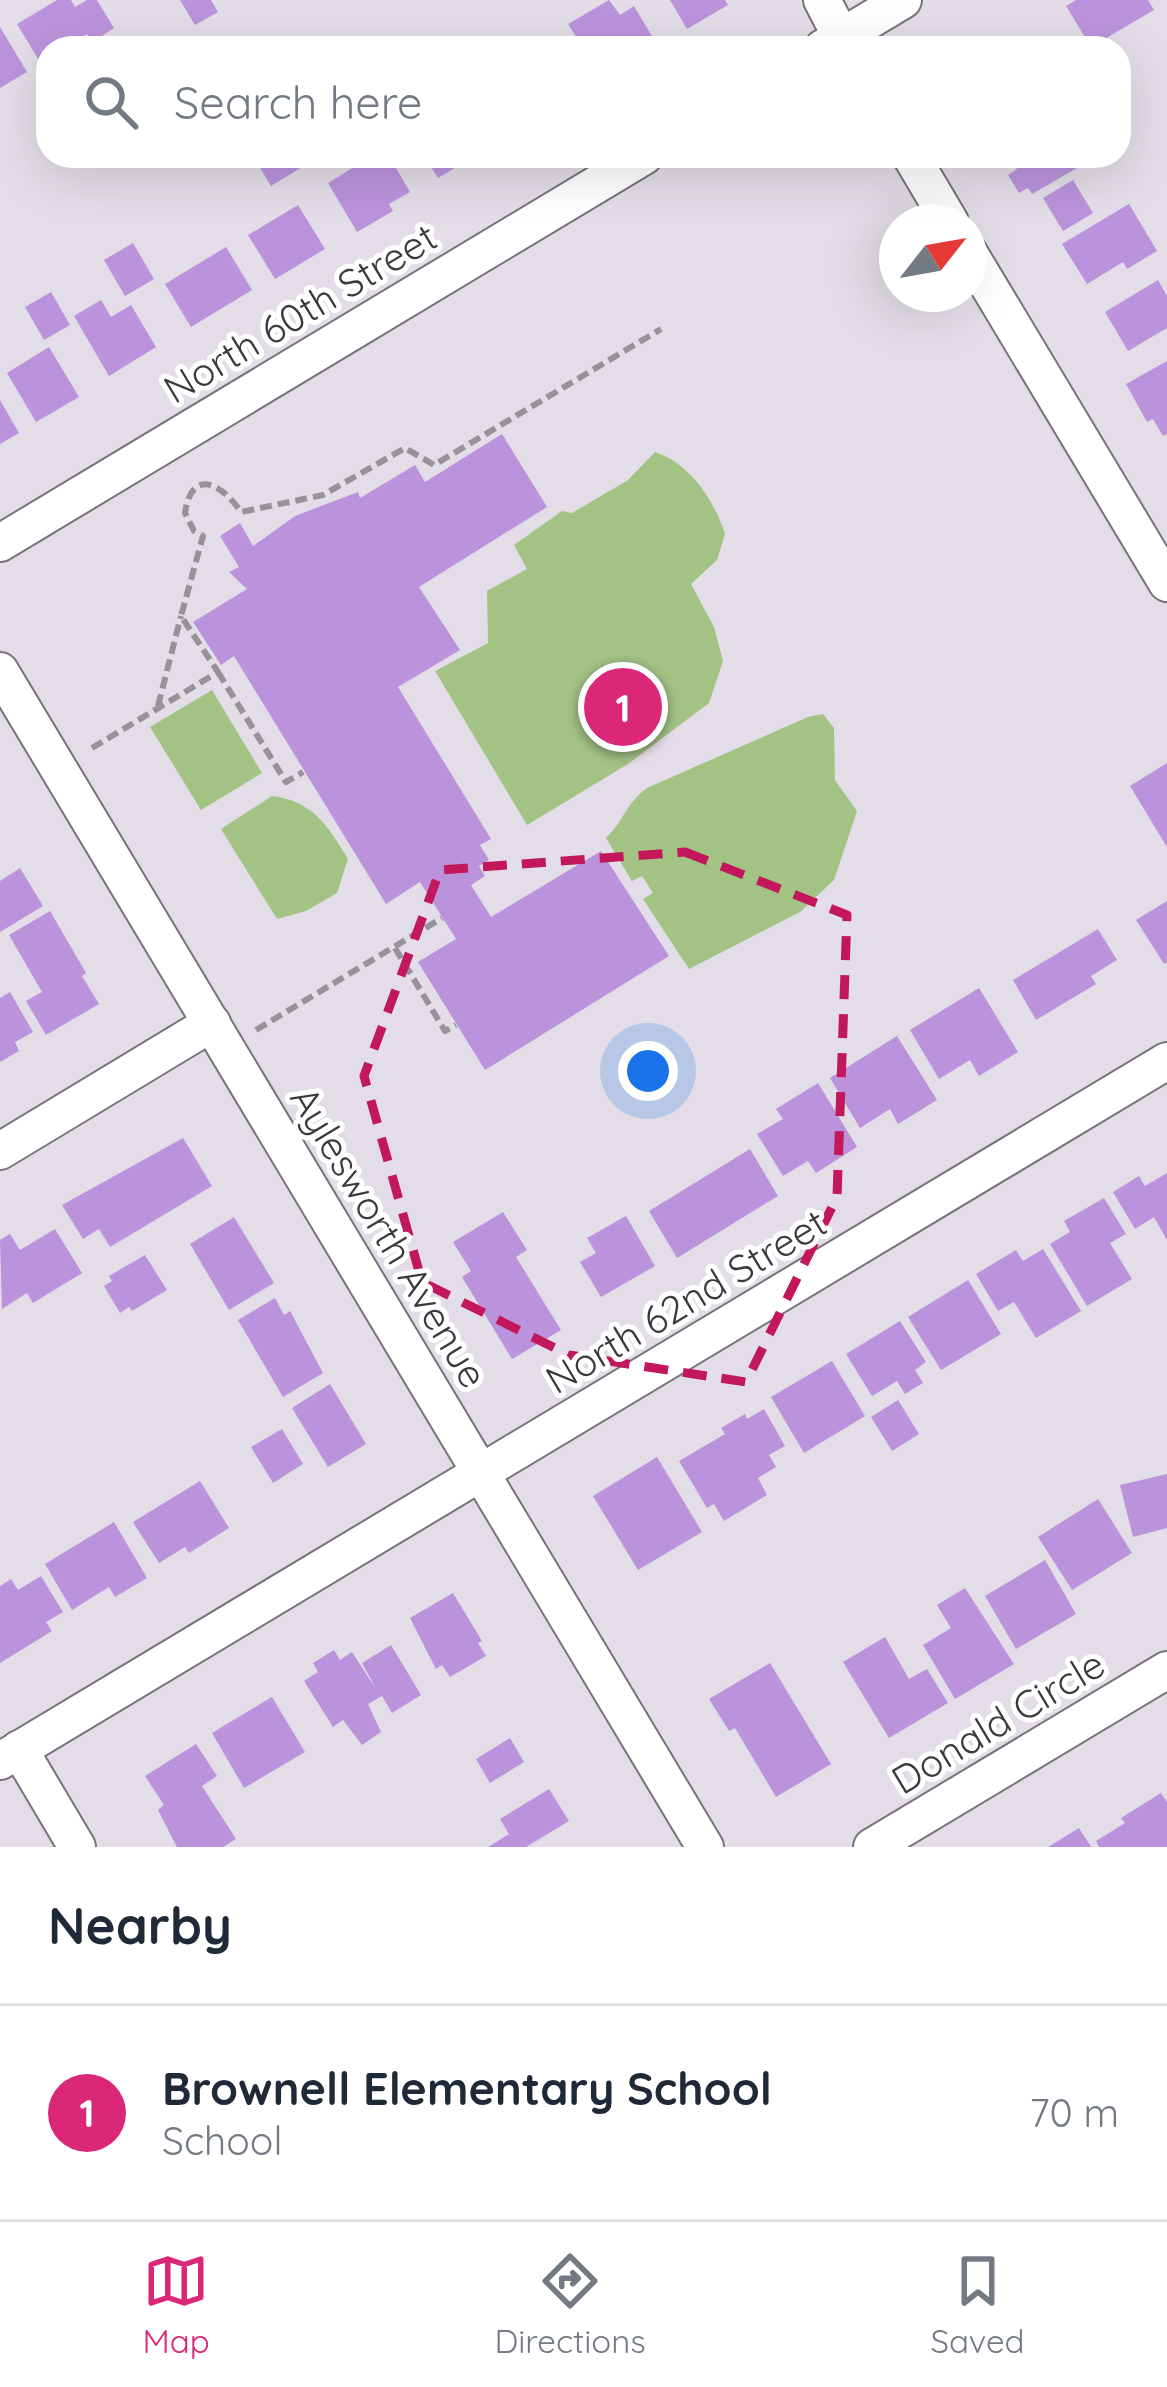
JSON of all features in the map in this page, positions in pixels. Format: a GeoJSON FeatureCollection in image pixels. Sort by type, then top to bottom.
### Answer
{"type":"FeatureCollection","features":[{"type":"Feature","properties":{"kind":"street"},"geometry":{"type":"LineString","coordinates":[[822,0],[834,36]]}},
{"type":"Feature","properties":{"kind":"street"},"geometry":{"type":"LineString","coordinates":[[849,36],[903,0]]}},
{"type":"Feature","properties":{"kind":"street","name":"North 60th Street"},"geometry":{"type":"LineString","coordinates":[[0,543],[624,168]]}},
{"type":"Feature","properties":{"kind":"street"},"geometry":{"type":"LineString","coordinates":[[917,168],[939,204]]}},
{"type":"Feature","properties":{"kind":"street"},"geometry":{"type":"LineString","coordinates":[[987,284],[1167,584]]}},
{"type":"Feature","properties":{"kind":"street","name":"Aylesworth Avenue"},"geometry":{"type":"LineString","coordinates":[[0,671],[705,1847]]}},
{"type":"Feature","properties":{"kind":"street"},"geometry":{"type":"LineString","coordinates":[[0,1151],[212,1023]]}},
{"type":"Feature","properties":{"kind":"street","name":"North 62nd Street"},"geometry":{"type":"LineString","coordinates":[[9,1755],[1167,1061]]}},
{"type":"Feature","properties":{"kind":"street","name":"Donald Circle"},"geometry":{"type":"LineString","coordinates":[[872,1847],[1167,1670]]}},
{"type":"Feature","properties":{"kind":"street"},"geometry":{"type":"LineString","coordinates":[[9,1755],[77,1847]]}},
{"type":"Feature","properties":{"kind":"path"},"geometry":{"type":"LineString","coordinates":[[158,709],[203,536],[194,531],[184,513],[190,493],[198,486],[224,489],[241,512],[323,495],[405,448],[434,465],[661,328]]}},
{"type":"Feature","properties":{"kind":"path"},"geometry":{"type":"LineString","coordinates":[[182,616],[286,782],[303,772]]}},
{"type":"Feature","properties":{"kind":"path"},"geometry":{"type":"LineString","coordinates":[[92,748],[218,672]]}},
{"type":"Feature","properties":{"kind":"path"},"geometry":{"type":"LineString","coordinates":[[256,1030],[442,918]]}},
{"type":"Feature","properties":{"kind":"path"},"geometry":{"type":"LineString","coordinates":[[395,947],[446,1031],[456,1025]]}},
{"type":"Feature","properties":{"kind":"highlighted area"},"geometry":{"type":"Polygon","coordinates":[[[685,852],[847,915],[837,1197],[746,1382],[569,1355],[422,1282],[364,1076],[440,870],[685,852]]]}},
{"type":"Feature","properties":{"kind":"green space"},"geometry":{"type":"Polygon","coordinates":[[[655,452],[679,465],[699,484],[725,534],[717,560],[691,584],[714,627],[723,661],[709,703],[628,764],[527,825],[435,671],[488,643],[487,591],[527,569],[514,545],[562,511],[572,513],[628,480],[655,452]]]}},
{"type":"Feature","properties":{"kind":"green space"},"geometry":{"type":"Polygon","coordinates":[[[212,690],[262,773],[201,810],[150,727],[212,690]]]}},
{"type":"Feature","properties":{"kind":"green space"},"geometry":{"type":"Polygon","coordinates":[[[823,714],[834,728],[835,780],[857,811],[834,880],[800,912],[689,969],[643,899],[653,893],[642,876],[632,881],[606,838],[647,788],[823,714]]]}},
{"type":"Feature","properties":{"kind":"green space"},"geometry":{"type":"Polygon","coordinates":[[[272,796],[309,809],[348,859],[337,893],[306,911],[277,919],[221,829],[272,796]]]}},
{"type":"Feature","properties":{"kind":"building"},"geometry":{"type":"Polygon","coordinates":[[[57,0],[71,0],[75,7],[97,0],[114,28],[101,36],[36,36],[36,55],[17,24],[57,0]]]}},
{"type":"Feature","properties":{"kind":"building"},"geometry":{"type":"Polygon","coordinates":[[[180,0],[211,0],[218,12],[195,25],[180,0]]]}},
{"type":"Feature","properties":{"kind":"building"},"geometry":{"type":"Polygon","coordinates":[[[609,0],[620,15],[634,6],[652,36],[576,36],[568,24],[609,0]]]}},
{"type":"Feature","properties":{"kind":"building"},"geometry":{"type":"Polygon","coordinates":[[[670,0],[725,0],[728,5],[687,29],[670,0]]]}},
{"type":"Feature","properties":{"kind":"building"},"geometry":{"type":"Polygon","coordinates":[[[1076,0],[1148,0],[1154,10],[1110,36],[1084,36],[1066,6],[1076,0]]]}},
{"type":"Feature","properties":{"kind":"building"},"geometry":{"type":"Polygon","coordinates":[[[0,27],[27,72],[0,88],[0,27]]]}},
{"type":"Feature","properties":{"kind":"building"},"geometry":{"type":"Polygon","coordinates":[[[260,168],[300,168],[271,186],[260,168]]]}},
{"type":"Feature","properties":{"kind":"building"},"geometry":{"type":"Polygon","coordinates":[[[352,168],[396,168],[410,192],[389,204],[393,211],[357,232],[328,183],[352,168]]]}},
{"type":"Feature","properties":{"kind":"building"},"geometry":{"type":"Polygon","coordinates":[[[432,168],[455,168],[438,178],[432,168]]]}},
{"type":"Feature","properties":{"kind":"building"},"geometry":{"type":"Polygon","coordinates":[[[1077,168],[1032,194],[1028,188],[1019,193],[1008,175],[1017,169],[1077,168]]]}},
{"type":"Feature","properties":{"kind":"building"},"geometry":{"type":"Polygon","coordinates":[[[1073,180],[1093,213],[1063,231],[1043,198],[1073,180]]]}},
{"type":"Feature","properties":{"kind":"building"},"geometry":{"type":"Polygon","coordinates":[[[1129,204],[1157,251],[1127,269],[1123,262],[1087,284],[1062,244],[1129,204]]]}},
{"type":"Feature","properties":{"kind":"building"},"geometry":{"type":"Polygon","coordinates":[[[298,205],[325,249],[275,279],[248,235],[298,205]]]}},
{"type":"Feature","properties":{"kind":"building"},"geometry":{"type":"Polygon","coordinates":[[[133,243],[154,279],[125,296],[104,260],[133,243]]]}},
{"type":"Feature","properties":{"kind":"building"},"geometry":{"type":"Polygon","coordinates":[[[226,247],[252,290],[191,327],[165,284],[226,247]]]}},
{"type":"Feature","properties":{"kind":"building"},"geometry":{"type":"Polygon","coordinates":[[[1158,280],[1167,296],[1167,328],[1128,351],[1105,312],[1158,280]]]}},
{"type":"Feature","properties":{"kind":"building"},"geometry":{"type":"Polygon","coordinates":[[[51,292],[70,325],[44,340],[25,307],[51,292]]]}},
{"type":"Feature","properties":{"kind":"building"},"geometry":{"type":"Polygon","coordinates":[[[101,300],[111,317],[131,305],[156,347],[109,376],[74,316],[101,300]]]}},
{"type":"Feature","properties":{"kind":"building"},"geometry":{"type":"Polygon","coordinates":[[[49,347],[79,397],[36,422],[7,373],[49,347]]]}},
{"type":"Feature","properties":{"kind":"building"},"geometry":{"type":"Polygon","coordinates":[[[1167,361],[1167,434],[1163,436],[1153,419],[1147,422],[1126,384],[1167,361]]]}},
{"type":"Feature","properties":{"kind":"building"},"geometry":{"type":"Polygon","coordinates":[[[0,400],[19,433],[0,444],[0,400]]]}},
{"type":"Feature","properties":{"kind":"building"},"geometry":{"type":"Polygon","coordinates":[[[502,434],[547,507],[419,587],[460,650],[398,687],[491,839],[480,845],[489,860],[479,866],[485,876],[471,885],[491,917],[601,851],[669,956],[485,1070],[418,962],[456,939],[420,882],[386,904],[234,656],[221,665],[193,622],[247,589],[229,572],[239,567],[220,536],[240,523],[253,546],[295,516],[358,492],[360,498],[415,465],[425,482],[502,434]]]}},
{"type":"Feature","properties":{"kind":"building"},"geometry":{"type":"Polygon","coordinates":[[[1167,763],[1167,847],[1130,786],[1167,763]]]}},
{"type":"Feature","properties":{"kind":"building"},"geometry":{"type":"Polygon","coordinates":[[[20,868],[43,906],[0,932],[0,881],[20,868]]]}},
{"type":"Feature","properties":{"kind":"building"},"geometry":{"type":"Polygon","coordinates":[[[1167,901],[1167,962],[1164,964],[1136,920],[1167,901]]]}},
{"type":"Feature","properties":{"kind":"building"},"geometry":{"type":"Polygon","coordinates":[[[50,911],[99,1004],[46,1035],[26,1001],[42,992],[9,935],[50,911]]]}},
{"type":"Feature","properties":{"kind":"building"},"geometry":{"type":"Polygon","coordinates":[[[1098,929],[1117,960],[1091,976],[1096,984],[1036,1020],[1013,980],[1098,929]]]}},
{"type":"Feature","properties":{"kind":"building"},"geometry":{"type":"Polygon","coordinates":[[[979,988],[1018,1052],[979,1076],[970,1060],[939,1079],[910,1030],[979,988]]]}},
{"type":"Feature","properties":{"kind":"building"},"geometry":{"type":"Polygon","coordinates":[[[10,992],[33,1032],[15,1042],[19,1051],[0,1062],[0,998],[10,992]]]}},
{"type":"Feature","properties":{"kind":"building"},"geometry":{"type":"Polygon","coordinates":[[[897,1036],[937,1100],[898,1124],[890,1109],[860,1128],[830,1078],[897,1036]]]}},
{"type":"Feature","properties":{"kind":"building"},"geometry":{"type":"Polygon","coordinates":[[[818,1083],[857,1147],[816,1173],[808,1161],[783,1176],[757,1134],[783,1119],[776,1109],[818,1083]]]}},
{"type":"Feature","properties":{"kind":"building"},"geometry":{"type":"Polygon","coordinates":[[[183,1138],[212,1186],[110,1247],[99,1229],[83,1239],[62,1205],[183,1138]]]}},
{"type":"Feature","properties":{"kind":"building"},"geometry":{"type":"Polygon","coordinates":[[[750,1149],[778,1196],[677,1258],[649,1211],[750,1149]]]}},
{"type":"Feature","properties":{"kind":"building"},"geometry":{"type":"Polygon","coordinates":[[[1167,1173],[1167,1240],[1154,1217],[1135,1229],[1113,1192],[1139,1176],[1145,1186],[1167,1173]]]}},
{"type":"Feature","properties":{"kind":"building"},"geometry":{"type":"Polygon","coordinates":[[[1104,1198],[1126,1234],[1110,1243],[1132,1279],[1087,1306],[1050,1244],[1070,1232],[1064,1221],[1104,1198]]]}},
{"type":"Feature","properties":{"kind":"building"},"geometry":{"type":"Polygon","coordinates":[[[503,1212],[527,1250],[516,1257],[561,1330],[512,1359],[462,1277],[471,1271],[453,1242],[503,1212]]]}},
{"type":"Feature","properties":{"kind":"building"},"geometry":{"type":"Polygon","coordinates":[[[626,1216],[655,1266],[601,1297],[580,1262],[596,1253],[587,1238],[626,1216]]]}},
{"type":"Feature","properties":{"kind":"building"},"geometry":{"type":"Polygon","coordinates":[[[234,1217],[274,1283],[229,1310],[190,1244],[234,1217]]]}},
{"type":"Feature","properties":{"kind":"building"},"geometry":{"type":"Polygon","coordinates":[[[55,1229],[82,1273],[33,1303],[27,1293],[2,1309],[0,1240],[10,1234],[20,1250],[55,1229]]]}},
{"type":"Feature","properties":{"kind":"building"},"geometry":{"type":"Polygon","coordinates":[[[1043,1249],[1081,1311],[1036,1338],[1014,1302],[998,1311],[976,1274],[1016,1250],[1023,1261],[1043,1249]]]}},
{"type":"Feature","properties":{"kind":"building"},"geometry":{"type":"Polygon","coordinates":[[[145,1255],[167,1290],[120,1313],[104,1286],[112,1281],[109,1276],[145,1255]]]}},
{"type":"Feature","properties":{"kind":"building"},"geometry":{"type":"Polygon","coordinates":[[[968,1280],[1001,1334],[941,1370],[908,1317],[968,1280]]]}},
{"type":"Feature","properties":{"kind":"building"},"geometry":{"type":"Polygon","coordinates":[[[275,1298],[284,1315],[290,1311],[323,1373],[283,1397],[238,1320],[275,1298]]]}},
{"type":"Feature","properties":{"kind":"building"},"geometry":{"type":"Polygon","coordinates":[[[900,1321],[926,1362],[915,1370],[923,1383],[905,1394],[897,1381],[872,1396],[846,1354],[900,1321]]]}},
{"type":"Feature","properties":{"kind":"building"},"geometry":{"type":"Polygon","coordinates":[[[832,1361],[865,1416],[804,1453],[771,1397],[832,1361]]]}},
{"type":"Feature","properties":{"kind":"building"},"geometry":{"type":"Polygon","coordinates":[[[330,1384],[366,1444],[328,1467],[292,1408],[330,1384]]]}},
{"type":"Feature","properties":{"kind":"building"},"geometry":{"type":"Polygon","coordinates":[[[898,1400],[919,1434],[892,1451],[871,1417],[898,1400]]]}},
{"type":"Feature","properties":{"kind":"building"},"geometry":{"type":"Polygon","coordinates":[[[764,1409],[785,1446],[769,1455],[776,1467],[758,1478],[767,1495],[724,1521],[714,1504],[707,1508],[679,1461],[725,1434],[721,1428],[764,1409]]]}},
{"type":"Feature","properties":{"kind":"building"},"geometry":{"type":"Polygon","coordinates":[[[282,1429],[303,1464],[273,1483],[251,1447],[282,1429]]]}},
{"type":"Feature","properties":{"kind":"building"},"geometry":{"type":"Polygon","coordinates":[[[657,1457],[702,1532],[638,1570],[593,1496],[657,1457]]]}},
{"type":"Feature","properties":{"kind":"building"},"geometry":{"type":"Polygon","coordinates":[[[1167,1474],[1167,1528],[1133,1537],[1120,1485],[1167,1474]]]}},
{"type":"Feature","properties":{"kind":"building"},"geometry":{"type":"Polygon","coordinates":[[[200,1481],[229,1528],[189,1553],[185,1547],[159,1563],[133,1522],[200,1481]]]}},
{"type":"Feature","properties":{"kind":"building"},"geometry":{"type":"Polygon","coordinates":[[[1098,1499],[1132,1553],[1072,1590],[1038,1537],[1098,1499]]]}},
{"type":"Feature","properties":{"kind":"building"},"geometry":{"type":"Polygon","coordinates":[[[114,1522],[147,1578],[115,1597],[109,1587],[72,1610],[45,1564],[114,1522]]]}},
{"type":"Feature","properties":{"kind":"building"},"geometry":{"type":"Polygon","coordinates":[[[1045,1560],[1076,1614],[1016,1649],[985,1596],[1045,1560]]]}},
{"type":"Feature","properties":{"kind":"building"},"geometry":{"type":"Polygon","coordinates":[[[41,1576],[63,1612],[46,1622],[52,1631],[0,1663],[0,1586],[11,1579],[18,1590],[41,1576]]]}},
{"type":"Feature","properties":{"kind":"building"},"geometry":{"type":"Polygon","coordinates":[[[965,1588],[1014,1664],[955,1699],[923,1645],[951,1628],[937,1605],[965,1588]]]}},
{"type":"Feature","properties":{"kind":"building"},"geometry":{"type":"Polygon","coordinates":[[[453,1593],[486,1656],[450,1677],[442,1665],[436,1669],[410,1618],[453,1593]]]}},
{"type":"Feature","properties":{"kind":"building"},"geometry":{"type":"Polygon","coordinates":[[[885,1637],[909,1679],[927,1669],[948,1703],[889,1738],[843,1662],[885,1637]]]}},
{"type":"Feature","properties":{"kind":"building"},"geometry":{"type":"Polygon","coordinates":[[[391,1645],[421,1695],[392,1713],[382,1696],[368,1704],[381,1732],[362,1745],[343,1720],[333,1727],[304,1681],[318,1672],[313,1663],[334,1650],[340,1660],[352,1652],[376,1689],[362,1663],[391,1645]]]}},
{"type":"Feature","properties":{"kind":"building"},"geometry":{"type":"Polygon","coordinates":[[[770,1663],[831,1764],[776,1797],[735,1728],[729,1731],[709,1699],[770,1663]]]}},
{"type":"Feature","properties":{"kind":"building"},"geometry":{"type":"Polygon","coordinates":[[[272,1697],[305,1752],[244,1788],[212,1733],[272,1697]]]}},
{"type":"Feature","properties":{"kind":"building"},"geometry":{"type":"Polygon","coordinates":[[[510,1738],[524,1762],[490,1783],[476,1759],[510,1738]]]}},
{"type":"Feature","properties":{"kind":"building"},"geometry":{"type":"Polygon","coordinates":[[[196,1744],[217,1776],[202,1786],[236,1839],[223,1847],[177,1847],[158,1810],[164,1805],[145,1776],[196,1744]]]}},
{"type":"Feature","properties":{"kind":"building"},"geometry":{"type":"Polygon","coordinates":[[[549,1789],[569,1821],[526,1847],[488,1847],[509,1834],[500,1819],[549,1789]]]}},
{"type":"Feature","properties":{"kind":"building"},"geometry":{"type":"Polygon","coordinates":[[[1161,1793],[1167,1802],[1167,1847],[1099,1847],[1096,1841],[1125,1823],[1121,1818],[1161,1793]]]}},
{"type":"Feature","properties":{"kind":"building"},"geometry":{"type":"Polygon","coordinates":[[[1079,1828],[1091,1847],[1048,1847],[1079,1828]]]}},
{"type":"Feature","properties":{"kind":"place","name":"Brownell Elementary School"},"geometry":{"type":"Point","coordinates":[623,707]}}]}
